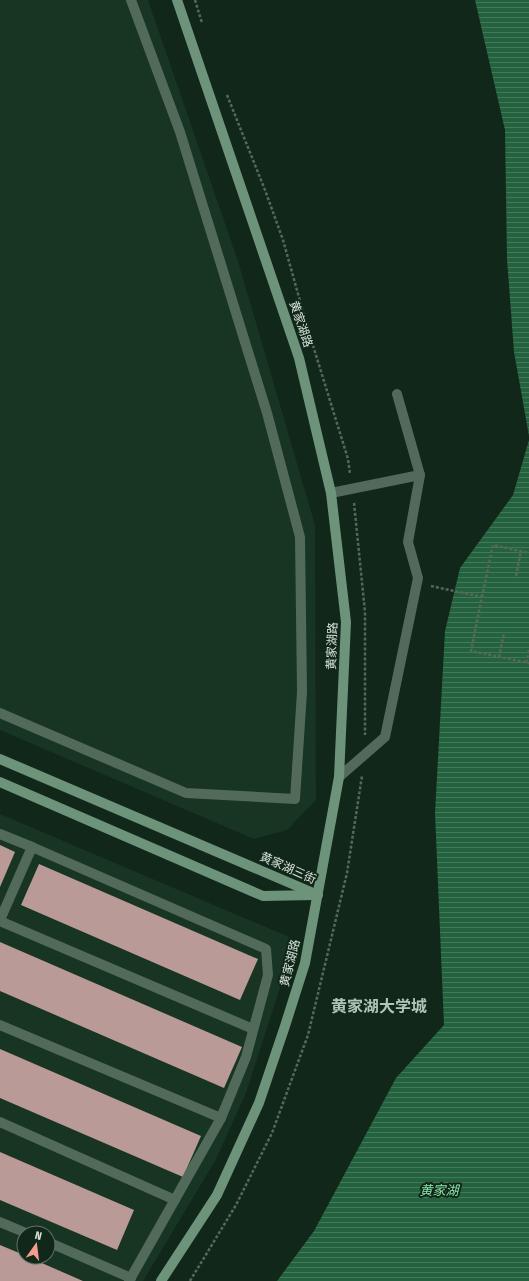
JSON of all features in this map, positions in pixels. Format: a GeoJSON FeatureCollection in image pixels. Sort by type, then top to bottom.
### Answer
{"type":"FeatureCollection","features":[{"type":"Feature","properties":{"kind":"street"},"geometry":{"type":"LineString","coordinates":[[0,714],[186,793],[295,799],[302,692],[300,537],[266,413],[189,161],[131,0]]}},
{"type":"Feature","properties":{"kind":"street","name":"黄家湖路"},"geometry":{"type":"LineString","coordinates":[[161,1281],[217,1195],[259,1103],[304,963],[318,895],[339,776],[346,622],[332,493],[299,358],[177,0]]}},
{"type":"Feature","properties":{"kind":"street"},"geometry":{"type":"LineString","coordinates":[[339,776],[385,737],[418,578],[408,542],[420,475],[397,394]]}},
{"type":"Feature","properties":{"kind":"street"},"geometry":{"type":"LineString","coordinates":[[332,493],[420,475]]}},
{"type":"Feature","properties":{"kind":"street","name":"黄家湖三街"},"geometry":{"type":"LineString","coordinates":[[0,759],[318,895]]}},
{"type":"Feature","properties":{"kind":"street","name":"黄家湖三街"},"geometry":{"type":"LineString","coordinates":[[0,782],[263,896],[318,895]]}},
{"type":"Feature","properties":{"kind":"street"},"geometry":{"type":"LineString","coordinates":[[0,834],[266,949],[268,975],[246,1057],[221,1118],[130,1279],[56,1246]]}},
{"type":"Feature","properties":{"kind":"street"},"geometry":{"type":"LineString","coordinates":[[32,847],[0,921],[253,1029]]}},
{"type":"Feature","properties":{"kind":"street"},"geometry":{"type":"LineString","coordinates":[[0,1025],[221,1118]]}},
{"type":"Feature","properties":{"kind":"street"},"geometry":{"type":"LineString","coordinates":[[0,1122],[175,1200]]}},
{"type":"Feature","properties":{"kind":"street"},"geometry":{"type":"LineString","coordinates":[[0,1222],[16,1229]]}},
{"type":"Feature","properties":{"kind":"path"},"geometry":{"type":"LineString","coordinates":[[529,552],[493,545],[471,651],[528,663],[529,650]]}},
{"type":"Feature","properties":{"kind":"path"},"geometry":{"type":"LineString","coordinates":[[516,576],[521,551]]}},
{"type":"Feature","properties":{"kind":"path"},"geometry":{"type":"LineString","coordinates":[[417,583],[482,597]]}},
{"type":"Feature","properties":{"kind":"path"},"geometry":{"type":"LineString","coordinates":[[499,657],[504,633]]}},
{"type":"Feature","properties":{"kind":"shaded area"},"geometry":{"type":"Polygon","coordinates":[[[0,0],[148,0],[238,261],[315,525],[316,800],[287,830],[254,839],[0,730],[0,0]]]}},
{"type":"Feature","properties":{"kind":"shaded area"},"geometry":{"type":"Polygon","coordinates":[[[0,814],[289,937],[279,991],[246,1093],[215,1161],[143,1281],[0,1281],[0,814]]]}},
{"type":"Feature","properties":{"kind":"water"},"geometry":{"type":"Polygon","coordinates":[[[475,0],[529,0],[529,436],[514,352],[507,259],[505,130],[475,0]]]}},
{"type":"Feature","properties":{"kind":"water","name":"黄家湖"},"geometry":{"type":"Polygon","coordinates":[[[529,440],[529,1281],[277,1281],[314,1231],[396,1078],[444,1025],[435,813],[445,631],[460,568],[513,495],[529,440]]]}},
{"type":"Feature","properties":{"kind":"building"},"geometry":{"type":"Polygon","coordinates":[[[0,845],[15,852],[0,887],[0,845]]]}},
{"type":"Feature","properties":{"kind":"building"},"geometry":{"type":"Polygon","coordinates":[[[39,864],[258,959],[240,1000],[21,905],[39,864]]]}},
{"type":"Feature","properties":{"kind":"building"},"geometry":{"type":"Polygon","coordinates":[[[0,942],[242,1047],[224,1088],[0,991],[0,942]]]}},
{"type":"Feature","properties":{"kind":"building"},"geometry":{"type":"Polygon","coordinates":[[[0,1049],[201,1136],[183,1177],[0,1098],[0,1049]]]}},
{"type":"Feature","properties":{"kind":"building"},"geometry":{"type":"Polygon","coordinates":[[[0,1152],[134,1210],[117,1250],[0,1200],[0,1152]]]}},
{"type":"Feature","properties":{"kind":"building"},"geometry":{"type":"Polygon","coordinates":[[[0,1245],[16,1252],[16,1265],[46,1265],[83,1281],[0,1281],[0,1245]]]}},
{"type":"Feature","properties":{"kind":"district","name":"黄家湖大学城"},"geometry":{"type":"Point","coordinates":[379,1006]}}]}
